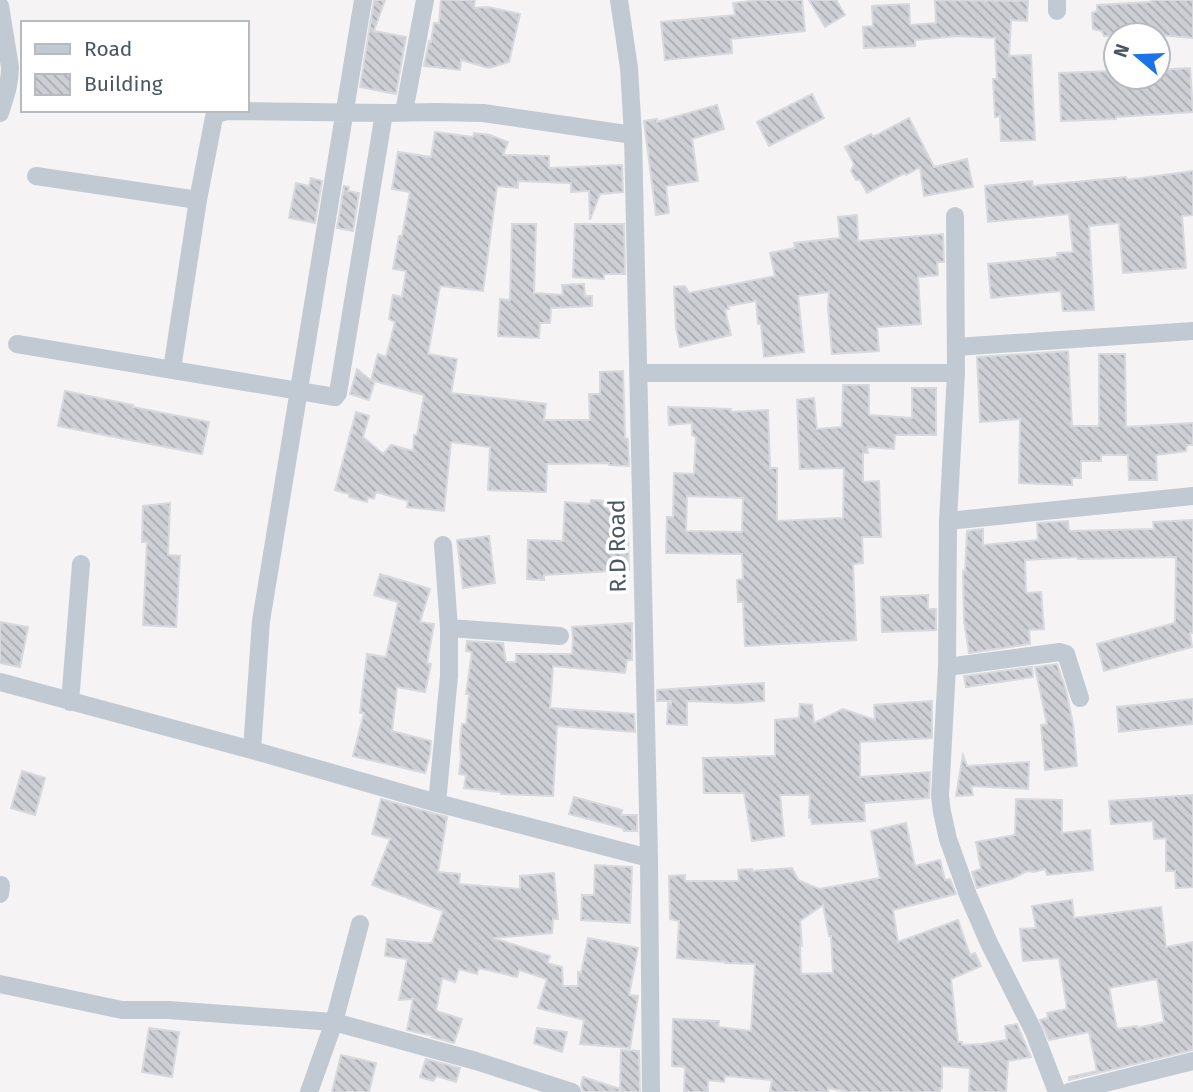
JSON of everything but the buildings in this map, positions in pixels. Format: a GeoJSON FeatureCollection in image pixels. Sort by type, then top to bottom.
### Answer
{"type":"FeatureCollection","features":[{"type":"Feature","properties":{"kind":"street"},"geometry":{"type":"LineString","coordinates":[[252,750],[261,621],[363,0]]}},
{"type":"Feature","properties":{"kind":"street"},"geometry":{"type":"LineString","coordinates":[[404,112],[425,0]]}},
{"type":"Feature","properties":{"kind":"street","name":"R.D Road"},"geometry":{"type":"LineString","coordinates":[[620,0],[629,68],[633,135],[649,858],[651,1092]]}},
{"type":"Feature","properties":{"kind":"street"},"geometry":{"type":"LineString","coordinates":[[0,6],[10,77],[0,113]]}},
{"type":"Feature","properties":{"kind":"street"},"geometry":{"type":"LineString","coordinates":[[248,111],[483,113],[633,135]]}},
{"type":"Feature","properties":{"kind":"street"},"geometry":{"type":"LineString","coordinates":[[172,369],[198,200],[214,117],[224,112]]}},
{"type":"Feature","properties":{"kind":"street"},"geometry":{"type":"LineString","coordinates":[[17,344],[335,397],[338,393],[384,113]]}},
{"type":"Feature","properties":{"kind":"street"},"geometry":{"type":"LineString","coordinates":[[36,176],[198,200]]}},
{"type":"Feature","properties":{"kind":"street"},"geometry":{"type":"LineString","coordinates":[[955,216],[956,373],[948,521],[947,667],[940,796],[948,839],[968,895],[1034,1032],[1057,1092]]}},
{"type":"Feature","properties":{"kind":"street"},"geometry":{"type":"LineString","coordinates":[[956,347],[1193,331]]}},
{"type":"Feature","properties":{"kind":"street"},"geometry":{"type":"LineString","coordinates":[[638,373],[956,373]]}},
{"type":"Feature","properties":{"kind":"street"},"geometry":{"type":"LineString","coordinates":[[948,521],[1193,496]]}},
{"type":"Feature","properties":{"kind":"street"},"geometry":{"type":"LineString","coordinates":[[438,803],[446,715],[449,628],[443,545]]}},
{"type":"Feature","properties":{"kind":"street"},"geometry":{"type":"LineString","coordinates":[[70,702],[81,564]]}},
{"type":"Feature","properties":{"kind":"street"},"geometry":{"type":"LineString","coordinates":[[449,628],[560,636]]}},
{"type":"Feature","properties":{"kind":"street"},"geometry":{"type":"LineString","coordinates":[[947,667],[1060,652],[1066,654],[1080,698]]}},
{"type":"Feature","properties":{"kind":"street"},"geometry":{"type":"LineString","coordinates":[[0,682],[438,803],[649,858]]}},
{"type":"Feature","properties":{"kind":"street"},"geometry":{"type":"LineString","coordinates":[[309,1092],[334,1022],[360,924]]}},
{"type":"Feature","properties":{"kind":"street"},"geometry":{"type":"LineString","coordinates":[[0,984],[122,1010],[168,1010],[334,1022],[477,1061],[572,1092]]}},
{"type":"Feature","properties":{"kind":"street"},"geometry":{"type":"LineString","coordinates":[[1069,1092],[1193,1061]]}}]}
